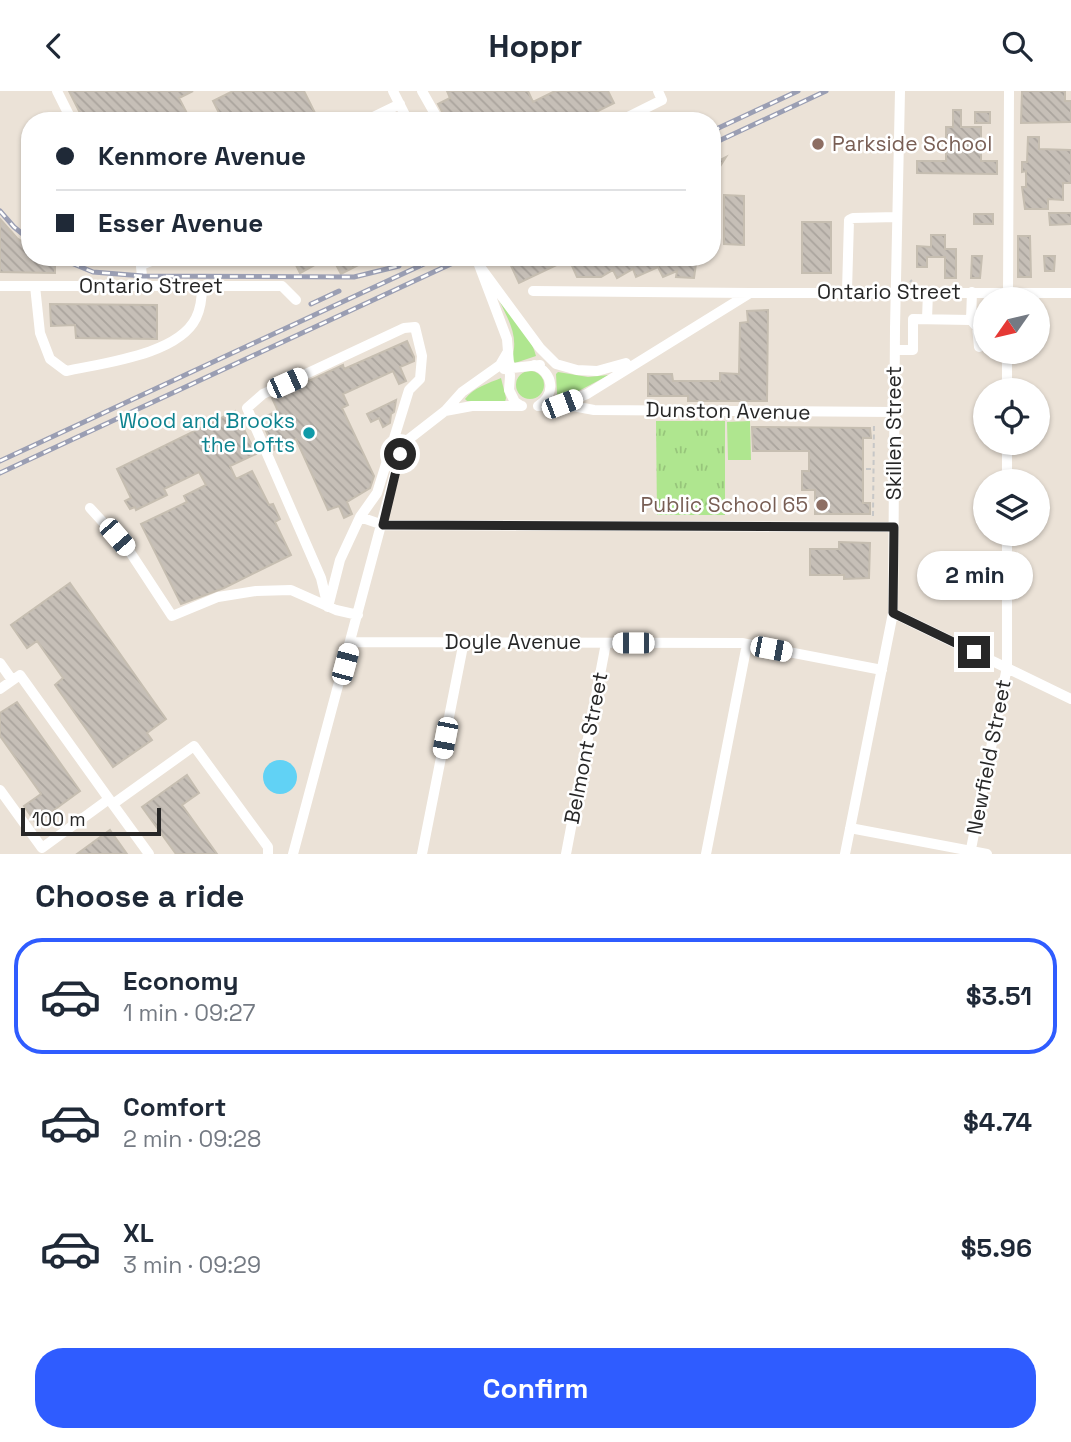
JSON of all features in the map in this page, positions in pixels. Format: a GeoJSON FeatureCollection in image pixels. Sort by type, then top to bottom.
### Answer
{"type":"FeatureCollection","features":[{"type":"Feature","properties":{"kind":"street"},"geometry":{"type":"LineString","coordinates":[[57,91],[68,112]]}},
{"type":"Feature","properties":{"kind":"street"},"geometry":{"type":"LineString","coordinates":[[393,91],[404,112]]}},
{"type":"Feature","properties":{"kind":"street"},"geometry":{"type":"LineString","coordinates":[[422,91],[434,112]]}},
{"type":"Feature","properties":{"kind":"street"},"geometry":{"type":"LineString","coordinates":[[638,112],[662,100],[658,91]]}},
{"type":"Feature","properties":{"kind":"street","name":"Skillen Street"},"geometry":{"type":"LineString","coordinates":[[845,854],[893,613],[900,91]]}},
{"type":"Feature","properties":{"kind":"street"},"geometry":{"type":"LineString","coordinates":[[1008,287],[1009,91]]}},
{"type":"Feature","properties":{"kind":"street"},"geometry":{"type":"LineString","coordinates":[[384,112],[400,104]]}},
{"type":"Feature","properties":{"kind":"street"},"geometry":{"type":"LineString","coordinates":[[847,291],[849,221],[897,217]]}},
{"type":"Feature","properties":{"kind":"street"},"geometry":{"type":"LineString","coordinates":[[141,266],[143,286]]}},
{"type":"Feature","properties":{"kind":"street"},"geometry":{"type":"LineString","coordinates":[[480,266],[507,339],[511,397],[522,406]]}},
{"type":"Feature","properties":{"kind":"street"},"geometry":{"type":"LineString","coordinates":[[481,266],[540,349],[551,385],[548,397],[538,406]]}},
{"type":"Feature","properties":{"kind":"street","name":"Ontario Street"},"geometry":{"type":"LineString","coordinates":[[0,286],[282,286],[296,300]]}},
{"type":"Feature","properties":{"kind":"street"},"geometry":{"type":"LineString","coordinates":[[35,286],[40,333],[50,359],[66,371],[163,347],[183,334],[196,321],[202,303],[202,286]]}},
{"type":"Feature","properties":{"kind":"street","name":"Ontario Street"},"geometry":{"type":"LineString","coordinates":[[533,292],[972,292]]}},
{"type":"Feature","properties":{"kind":"street"},"geometry":{"type":"LineString","coordinates":[[927,319],[928,292]]}},
{"type":"Feature","properties":{"kind":"street"},"geometry":{"type":"LineString","coordinates":[[972,292],[973,322]]}},
{"type":"Feature","properties":{"kind":"street"},"geometry":{"type":"LineString","coordinates":[[444,411],[472,406],[562,404],[587,394],[750,293]]}},
{"type":"Feature","properties":{"kind":"street","name":"Ontario Street"},"geometry":{"type":"LineString","coordinates":[[1050,294],[1071,293]]}},
{"type":"Feature","properties":{"kind":"street"},"geometry":{"type":"LineString","coordinates":[[895,350],[912,350],[913,319],[971,320]]}},
{"type":"Feature","properties":{"kind":"street"},"geometry":{"type":"LineString","coordinates":[[415,327],[422,356],[420,379],[409,390],[377,493],[360,517],[340,561],[328,607],[321,578],[247,408],[262,394],[404,328],[415,327]]}},
{"type":"Feature","properties":{"kind":"street"},"geometry":{"type":"LineString","coordinates":[[895,328],[913,328]]}},
{"type":"Feature","properties":{"kind":"street"},"geometry":{"type":"LineString","coordinates":[[293,854],[400,454],[409,439],[444,411],[462,392],[507,369],[545,364],[597,371],[615,368],[658,350]]}},
{"type":"Feature","properties":{"kind":"street","name":"Dunston Avenue"},"geometry":{"type":"LineString","coordinates":[[562,404],[594,410],[894,412]]}},
{"type":"Feature","properties":{"kind":"street"},"geometry":{"type":"LineString","coordinates":[[90,508],[130,552],[172,617],[218,597],[256,591],[291,590],[328,607],[358,615]]}},
{"type":"Feature","properties":{"kind":"street"},"geometry":{"type":"LineString","coordinates":[[360,517],[383,525],[894,527]]}},
{"type":"Feature","properties":{"kind":"street","name":"Newfield Street"},"geometry":{"type":"LineString","coordinates":[[971,853],[1007,667],[1007,546]]}},
{"type":"Feature","properties":{"kind":"street"},"geometry":{"type":"LineString","coordinates":[[893,613],[1071,699]]}},
{"type":"Feature","properties":{"kind":"street"},"geometry":{"type":"LineString","coordinates":[[422,854],[464,641]]}},
{"type":"Feature","properties":{"kind":"street","name":"Doyle Avenue"},"geometry":{"type":"LineString","coordinates":[[351,642],[747,644],[882,670]]}},
{"type":"Feature","properties":{"kind":"street","name":"Belmont Street"},"geometry":{"type":"LineString","coordinates":[[566,854],[606,643]]}},
{"type":"Feature","properties":{"kind":"street"},"geometry":{"type":"LineString","coordinates":[[706,854],[747,644]]}},
{"type":"Feature","properties":{"kind":"street"},"geometry":{"type":"LineString","coordinates":[[0,663],[12,680]]}},
{"type":"Feature","properties":{"kind":"street"},"geometry":{"type":"LineString","coordinates":[[0,689],[20,675],[149,854]]}},
{"type":"Feature","properties":{"kind":"street"},"geometry":{"type":"LineString","coordinates":[[0,790],[42,848],[194,746],[268,847],[268,854]]}},
{"type":"Feature","properties":{"kind":"street"},"geometry":{"type":"LineString","coordinates":[[850,828],[987,854]]}},
{"type":"Feature","properties":{"kind":"path"},"geometry":{"type":"LineString","coordinates":[[873,521],[874,420]]}},
{"type":"Feature","properties":{"kind":"path"},"geometry":{"type":"LineString","coordinates":[[866,469],[874,469]]}},
{"type":"Feature","properties":{"kind":"green space"},"geometry":{"type":"Polygon","coordinates":[[[499,300],[525,334],[536,356],[515,363],[512,358],[513,335],[499,300]]]}},
{"type":"Feature","properties":{"kind":"green space"},"geometry":{"type":"Polygon","coordinates":[[[530,371],[540,375],[544,385],[540,395],[530,399],[520,395],[516,385],[520,375],[530,371]]]}},
{"type":"Feature","properties":{"kind":"green space"},"geometry":{"type":"Polygon","coordinates":[[[558,372],[588,377],[609,375],[571,395],[560,397],[557,394],[558,372]]]}},
{"type":"Feature","properties":{"kind":"green space"},"geometry":{"type":"Polygon","coordinates":[[[501,378],[505,402],[465,399],[477,389],[501,378]]]}},
{"type":"Feature","properties":{"kind":"green space"},"geometry":{"type":"Polygon","coordinates":[[[656,421],[725,421],[725,515],[657,515],[656,421]]]}},
{"type":"Feature","properties":{"kind":"green space"},"geometry":{"type":"Polygon","coordinates":[[[750,421],[751,460],[728,460],[727,422],[750,421]]]}},
{"type":"Feature","properties":{"kind":"water"},"geometry":{"type":"Polygon","coordinates":[[[280,760],[292,765],[297,777],[292,789],[280,794],[268,789],[263,777],[268,765],[280,760]]]}},
{"type":"Feature","properties":{"kind":"building"},"geometry":{"type":"Polygon","coordinates":[[[69,91],[193,91],[179,98],[186,112],[80,112],[69,91]]]}},
{"type":"Feature","properties":{"kind":"building"},"geometry":{"type":"Polygon","coordinates":[[[233,91],[304,91],[314,112],[218,112],[213,101],[233,91]]]}},
{"type":"Feature","properties":{"kind":"building"},"geometry":{"type":"Polygon","coordinates":[[[447,91],[528,91],[533,102],[555,91],[608,91],[614,103],[596,112],[442,112],[438,104],[450,98],[447,91]]]}},
{"type":"Feature","properties":{"kind":"building"},"geometry":{"type":"Polygon","coordinates":[[[1022,91],[1065,91],[1065,101],[1071,101],[1071,122],[1021,123],[1022,91]]]}},
{"type":"Feature","properties":{"kind":"building"},"geometry":{"type":"Polygon","coordinates":[[[953,110],[961,110],[961,127],[981,127],[981,161],[997,161],[997,174],[917,173],[917,161],[946,161],[946,127],[953,127],[953,110]]]}},
{"type":"Feature","properties":{"kind":"building"},"geometry":{"type":"Polygon","coordinates":[[[975,112],[990,112],[990,123],[975,123],[975,112]]]}},
{"type":"Feature","properties":{"kind":"building"},"geometry":{"type":"Polygon","coordinates":[[[1028,137],[1039,137],[1039,149],[1071,150],[1071,183],[1063,183],[1063,200],[1048,199],[1048,209],[1025,209],[1022,187],[1026,187],[1026,171],[1022,172],[1022,162],[1027,162],[1028,137]]]}},
{"type":"Feature","properties":{"kind":"building"},"geometry":{"type":"Polygon","coordinates":[[[724,195],[744,196],[744,245],[724,244],[724,195]]]}},
{"type":"Feature","properties":{"kind":"building"},"geometry":{"type":"Polygon","coordinates":[[[1049,213],[1071,213],[1071,224],[1050,225],[1049,213]]]}},
{"type":"Feature","properties":{"kind":"building"},"geometry":{"type":"Polygon","coordinates":[[[974,214],[993,214],[993,224],[974,224],[974,214]]]}},
{"type":"Feature","properties":{"kind":"building"},"geometry":{"type":"Polygon","coordinates":[[[0,219],[21,241],[21,266],[55,266],[55,273],[0,272],[0,219]]]}},
{"type":"Feature","properties":{"kind":"building"},"geometry":{"type":"Polygon","coordinates":[[[802,222],[831,222],[831,273],[802,273],[802,222]]]}},
{"type":"Feature","properties":{"kind":"building"},"geometry":{"type":"Polygon","coordinates":[[[931,235],[945,235],[945,249],[956,249],[956,278],[945,278],[945,257],[927,257],[927,267],[917,267],[917,246],[931,247],[931,235]]]}},
{"type":"Feature","properties":{"kind":"building"},"geometry":{"type":"Polygon","coordinates":[[[1018,236],[1030,236],[1031,277],[1018,277],[1018,236]]]}},
{"type":"Feature","properties":{"kind":"building"},"geometry":{"type":"Polygon","coordinates":[[[972,256],[982,256],[980,278],[971,278],[972,256]]]}},
{"type":"Feature","properties":{"kind":"building"},"geometry":{"type":"Polygon","coordinates":[[[1044,256],[1055,256],[1054,271],[1045,271],[1044,256]]]}},
{"type":"Feature","properties":{"kind":"building"},"geometry":{"type":"Polygon","coordinates":[[[296,266],[313,266],[300,273],[296,266]]]}},
{"type":"Feature","properties":{"kind":"building"},"geometry":{"type":"Polygon","coordinates":[[[337,266],[357,266],[341,274],[337,266]]]}},
{"type":"Feature","properties":{"kind":"building"},"geometry":{"type":"Polygon","coordinates":[[[511,266],[554,266],[519,283],[511,266]]]}},
{"type":"Feature","properties":{"kind":"building"},"geometry":{"type":"Polygon","coordinates":[[[572,266],[696,266],[694,278],[676,277],[677,271],[663,277],[658,267],[636,277],[633,269],[617,278],[613,270],[601,277],[577,277],[572,266]]]}},
{"type":"Feature","properties":{"kind":"building"},"geometry":{"type":"Polygon","coordinates":[[[50,304],[157,305],[157,339],[76,338],[75,325],[51,326],[50,304]]]}},
{"type":"Feature","properties":{"kind":"building"},"geometry":{"type":"Polygon","coordinates":[[[768,310],[767,401],[688,401],[688,396],[648,396],[648,374],[672,374],[673,381],[720,381],[720,373],[739,374],[740,323],[748,322],[747,311],[768,310]]]}},
{"type":"Feature","properties":{"kind":"building","name":"Wood and Brooks the Lofts"},"geometry":{"type":"Polygon","coordinates":[[[407,341],[414,361],[400,367],[406,381],[399,384],[393,371],[343,394],[348,405],[342,408],[374,476],[370,488],[347,502],[352,514],[344,518],[339,506],[328,510],[296,439],[274,450],[264,426],[269,424],[266,416],[278,411],[272,398],[343,365],[344,369],[407,341]]]}},
{"type":"Feature","properties":{"kind":"building"},"geometry":{"type":"Polygon","coordinates":[[[396,400],[390,423],[383,427],[379,418],[371,422],[367,414],[396,400]]]}},
{"type":"Feature","properties":{"kind":"building"},"geometry":{"type":"Polygon","coordinates":[[[235,411],[256,454],[230,466],[236,479],[252,471],[269,505],[273,504],[280,519],[275,522],[291,555],[224,588],[181,604],[141,524],[187,502],[184,496],[206,485],[199,472],[164,489],[167,495],[136,510],[135,507],[130,509],[125,501],[131,498],[117,469],[235,411]]]}},
{"type":"Feature","properties":{"kind":"building"},"geometry":{"type":"Polygon","coordinates":[[[752,427],[870,428],[871,438],[863,438],[863,503],[870,503],[870,514],[815,514],[815,490],[802,490],[802,471],[809,471],[809,451],[753,451],[752,427]]]}},
{"type":"Feature","properties":{"kind":"building"},"geometry":{"type":"Polygon","coordinates":[[[839,542],[870,543],[869,578],[844,579],[844,575],[810,575],[810,549],[839,549],[839,542]]]}},
{"type":"Feature","properties":{"kind":"building"},"geometry":{"type":"Polygon","coordinates":[[[70,583],[166,719],[147,733],[152,740],[113,767],[55,685],[63,678],[37,641],[27,648],[11,625],[70,583]]]}},
{"type":"Feature","properties":{"kind":"building"},"geometry":{"type":"Polygon","coordinates":[[[17,702],[80,791],[36,823],[24,806],[41,794],[0,736],[0,713],[17,702]]]}},
{"type":"Feature","properties":{"kind":"building"},"geometry":{"type":"Polygon","coordinates":[[[187,775],[199,793],[182,805],[217,854],[176,854],[142,807],[187,775]]]}},
{"type":"Feature","properties":{"kind":"building"},"geometry":{"type":"Polygon","coordinates":[[[110,830],[127,854],[77,854],[110,830]]]}},
{"type":"Feature","properties":{"kind":"railway"},"geometry":{"type":"LineString","coordinates":[[721,127],[798,91]]}},
{"type":"Feature","properties":{"kind":"railway"},"geometry":{"type":"LineString","coordinates":[[721,140],[826,91]]}},
{"type":"Feature","properties":{"kind":"railway"},"geometry":{"type":"LineString","coordinates":[[0,211],[21,233]]}},
{"type":"Feature","properties":{"kind":"railway"},"geometry":{"type":"LineString","coordinates":[[79,266],[93,272],[143,276],[354,277],[399,266]]}},
{"type":"Feature","properties":{"kind":"railway"},"geometry":{"type":"LineString","coordinates":[[0,461],[420,266]]}},
{"type":"Feature","properties":{"kind":"railway"},"geometry":{"type":"LineString","coordinates":[[0,473],[447,266]]}},
{"type":"Feature","properties":{"kind":"railway"},"geometry":{"type":"LineString","coordinates":[[311,304],[339,291]]}},
{"type":"Feature","properties":{"kind":"place","name":"Parkside School"},"geometry":{"type":"Point","coordinates":[818,144]}},
{"type":"Feature","properties":{"kind":"place","name":"Wood and Brooks the Lofts"},"geometry":{"type":"Point","coordinates":[309,433]}},
{"type":"Feature","properties":{"kind":"place","name":"Public School 65"},"geometry":{"type":"Point","coordinates":[822,505]}},
{"type":"Feature","properties":{"kind":"route"},"geometry":{"type":"LineString","coordinates":[[400,454],[383,525],[894,527],[893,613],[974,652]]}}]}
